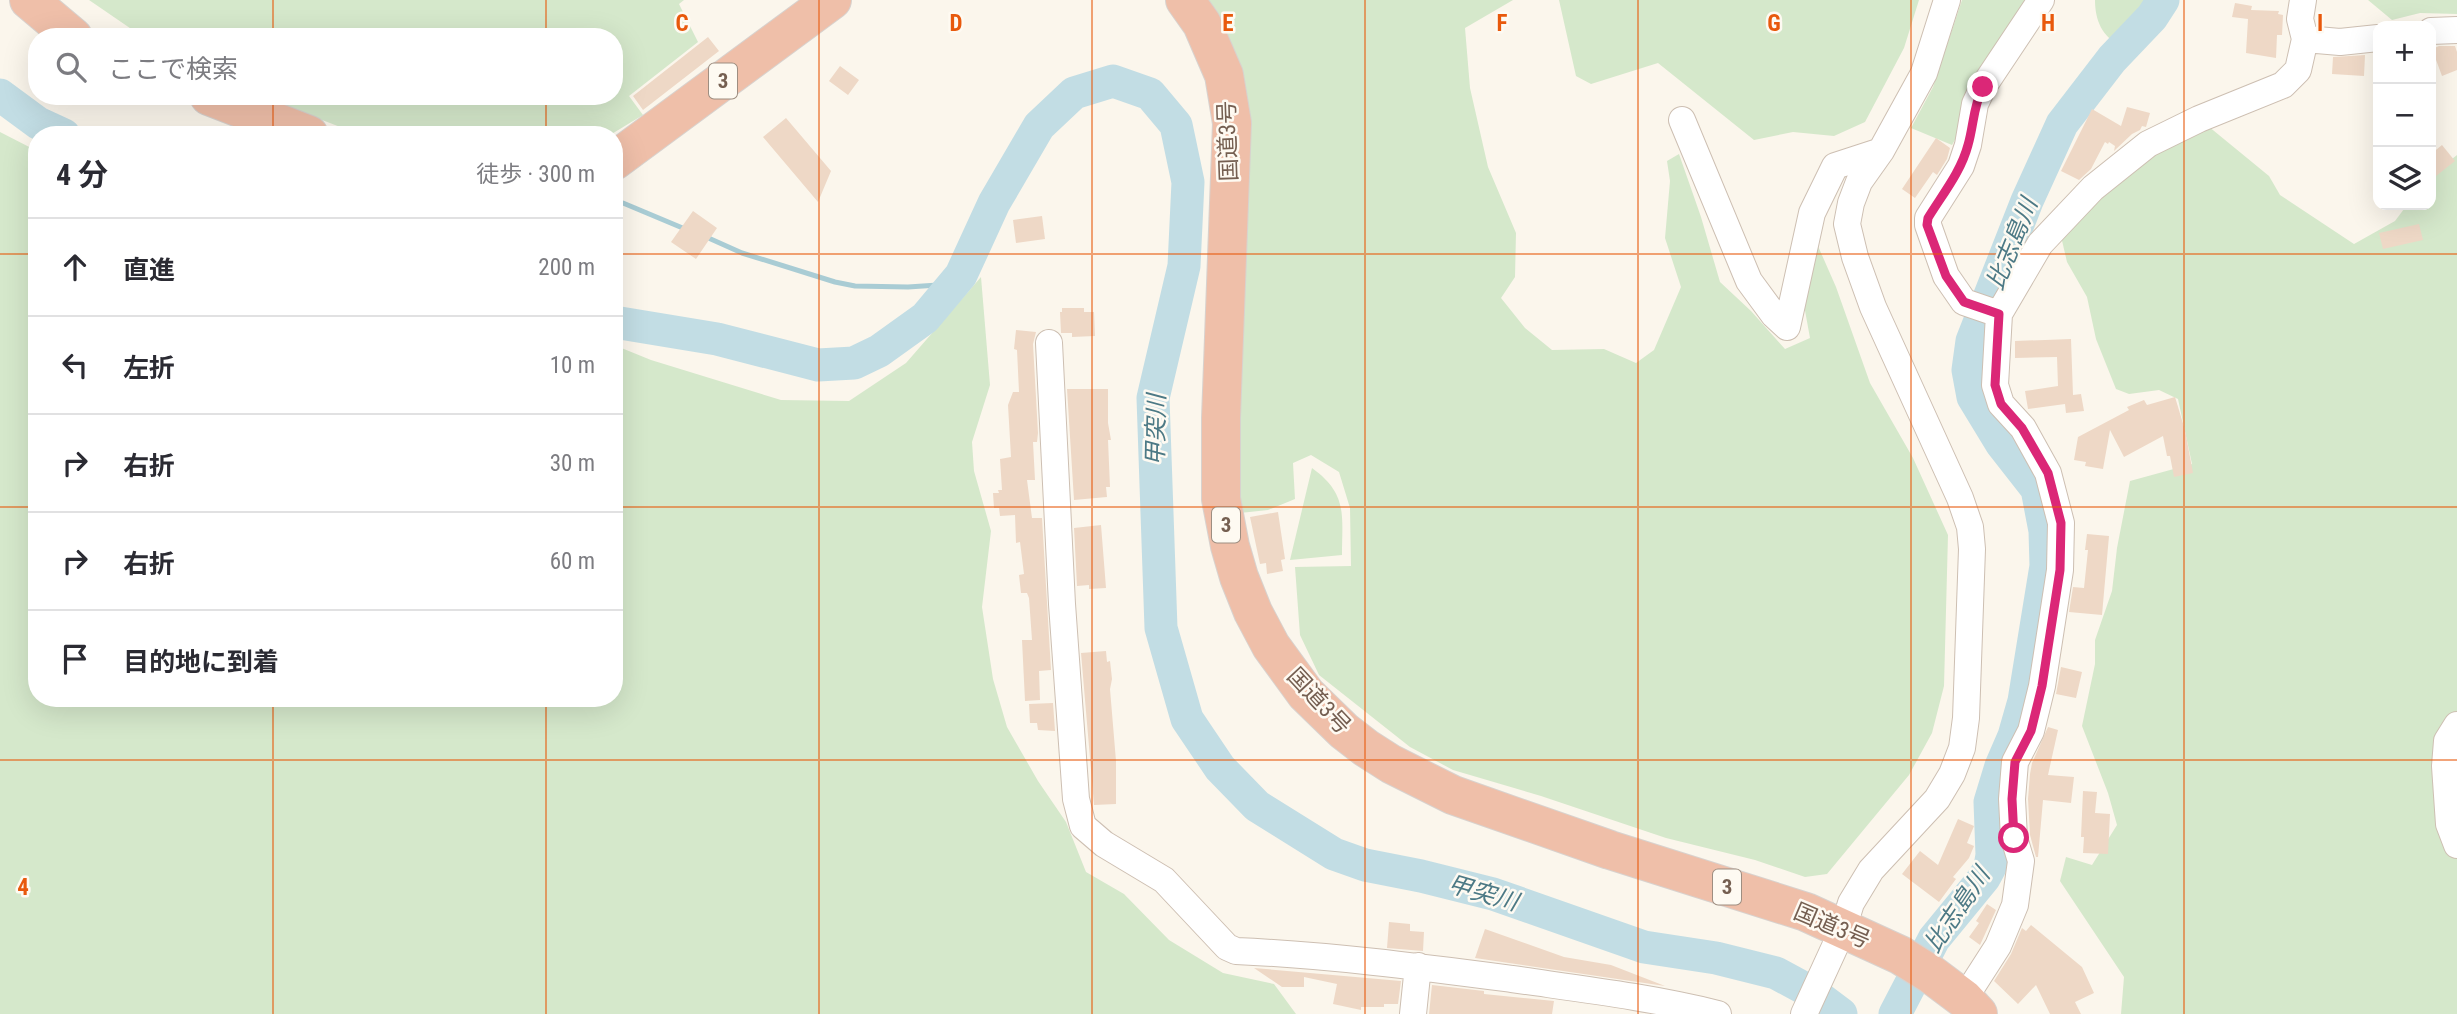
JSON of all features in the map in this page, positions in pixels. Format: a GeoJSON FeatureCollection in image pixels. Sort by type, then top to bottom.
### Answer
{"type":"FeatureCollection","features":[{"type":"Feature","properties":{"kind":"highway"},"geometry":{"type":"LineString","coordinates":[[29,0],[62,28]]}},
{"type":"Feature","properties":{"kind":"highway","name":"3"},"geometry":{"type":"LineString","coordinates":[[623,154],[832,0]]}},
{"type":"Feature","properties":{"kind":"highway","name":"国道3号"},"geometry":{"type":"LineString","coordinates":[[1185,0],[1202,24],[1224,75],[1232,123],[1221,418],[1221,499],[1239,577],[1253,612],[1271,646],[1306,694],[1344,731],[1391,764],[1441,789],[1610,850],[1806,912],[1838,940],[1900,955],[1932,975],[1971,1007]]}},
{"type":"Feature","properties":{"kind":"highway"},"geometry":{"type":"LineString","coordinates":[[232,105],[286,126]]}},
{"type":"Feature","properties":{"kind":"street"},"geometry":{"type":"LineString","coordinates":[[1804,1014],[1838,940],[1851,903],[1871,870],[1937,799],[1952,774],[1962,748],[1966,718],[1972,549],[1970,527],[1960,498],[1873,307],[1855,257],[1847,224],[1858,182],[1881,151],[1924,73],[1947,0]]}},
{"type":"Feature","properties":{"kind":"street"},"geometry":{"type":"LineString","coordinates":[[1999,314],[1964,302],[1946,276],[1927,225],[1928,218],[1961,166],[1969,145],[1975,104],[1983,87],[2041,0]]}},
{"type":"Feature","properties":{"kind":"street"},"geometry":{"type":"LineString","coordinates":[[1971,1007],[2015,905],[2021,861],[2014,838],[2012,799],[2015,762],[2031,731],[2042,686],[2060,570],[2061,523],[2048,473],[2022,428],[2001,404],[1995,385],[1999,314],[2040,244],[2093,188],[2148,144],[2199,119],[2283,85],[2298,70],[2305,39],[2301,19],[2303,0]]}},
{"type":"Feature","properties":{"kind":"street"},"geometry":{"type":"LineString","coordinates":[[2436,31],[2457,30]]}},
{"type":"Feature","properties":{"kind":"street"},"geometry":{"type":"LineString","coordinates":[[2305,39],[2340,42],[2373,39]]}},
{"type":"Feature","properties":{"kind":"street"},"geometry":{"type":"LineString","coordinates":[[1682,120],[1749,281],[1774,315],[1787,327],[1812,213],[1835,166],[1881,151]]}},
{"type":"Feature","properties":{"kind":"street"},"geometry":{"type":"LineString","coordinates":[[1049,343],[1075,785],[1083,826],[1104,844],[1164,880],[1227,947],[1236,951],[1309,954],[1418,966],[1658,1000],[1718,1014]]}},
{"type":"Feature","properties":{"kind":"street"},"geometry":{"type":"LineString","coordinates":[[2457,725],[2447,741],[2445,766],[2449,824],[2457,845]]}},
{"type":"Feature","properties":{"kind":"street"},"geometry":{"type":"LineString","coordinates":[[1413,1014],[1418,966]]}},
{"type":"Feature","properties":{"kind":"green space"},"geometry":{"type":"Polygon","coordinates":[[[89,0],[684,0],[679,4],[698,42],[629,96],[643,115],[623,127],[338,126],[283,105],[623,105],[623,28],[130,28],[89,0]]]}},
{"type":"Feature","properties":{"kind":"green space"},"geometry":{"type":"Polygon","coordinates":[[[1204,0],[1513,0],[1465,28],[1470,88],[1488,167],[1516,233],[1515,277],[1501,298],[1525,328],[1552,350],[1604,349],[1636,363],[1654,350],[1681,287],[1665,238],[1670,181],[1667,161],[1679,154],[1720,282],[1785,349],[1810,338],[1804,305],[1807,221],[1836,287],[1870,383],[1913,458],[1948,535],[1944,686],[1932,733],[1909,775],[1827,874],[1805,877],[1755,860],[1666,838],[1453,770],[1410,747],[1319,675],[1300,635],[1295,567],[1351,566],[1350,508],[1339,472],[1311,455],[1293,463],[1295,499],[1268,510],[1240,513],[1237,439],[1204,0]]]}},
{"type":"Feature","properties":{"kind":"green space"},"geometry":{"type":"Polygon","coordinates":[[[1559,0],[1919,0],[1904,48],[1865,122],[1834,136],[1793,132],[1754,140],[1658,63],[1591,84],[1576,76],[1559,0]]]}},
{"type":"Feature","properties":{"kind":"green space"},"geometry":{"type":"Polygon","coordinates":[[[1962,0],[2035,0],[1952,145],[1911,128],[1933,87],[1962,0]]]}},
{"type":"Feature","properties":{"kind":"green space"},"geometry":{"type":"Polygon","coordinates":[[[2095,0],[2166,0],[2165,11],[2144,40],[2121,46],[2104,33],[2096,14],[2095,0]]]}},
{"type":"Feature","properties":{"kind":"green space"},"geometry":{"type":"Polygon","coordinates":[[[2368,0],[2457,0],[2457,14],[2420,13],[2392,20],[2368,0]]]}},
{"type":"Feature","properties":{"kind":"green space"},"geometry":{"type":"Polygon","coordinates":[[[2208,126],[2269,176],[2280,195],[2354,244],[2395,221],[2403,210],[2436,210],[2436,172],[2457,155],[2457,1014],[2121,1014],[2124,977],[2060,881],[2066,857],[2092,865],[2117,825],[2108,793],[2082,726],[2095,664],[2095,640],[2112,591],[2130,481],[2192,464],[2178,399],[2159,390],[2129,394],[2116,389],[2096,339],[2087,297],[2067,262],[2060,232],[2128,169],[2208,126]]]}},
{"type":"Feature","properties":{"kind":"green space"},"geometry":{"type":"Polygon","coordinates":[[[0,132],[28,146],[28,707],[623,707],[623,349],[651,360],[781,400],[849,401],[906,363],[981,277],[990,385],[972,442],[974,471],[991,531],[982,607],[993,679],[1007,727],[1038,781],[1066,822],[1086,872],[1124,894],[1169,940],[1223,973],[1274,984],[1296,1014],[0,1014],[0,132]]]}},
{"type":"Feature","properties":{"kind":"green space"},"geometry":{"type":"Polygon","coordinates":[[[1312,468],[1324,478],[1337,496],[1342,517],[1342,555],[1290,560],[1312,468]]]}},
{"type":"Feature","properties":{"kind":"building"},"geometry":{"type":"Polygon","coordinates":[[[2235,3],[2252,6],[2251,10],[2279,11],[2278,14],[2283,15],[2282,35],[2277,35],[2276,58],[2246,53],[2248,19],[2232,17],[2235,3]]]}},
{"type":"Feature","properties":{"kind":"building"},"geometry":{"type":"Polygon","coordinates":[[[708,37],[719,51],[643,110],[633,96],[708,37]]]}},
{"type":"Feature","properties":{"kind":"building"},"geometry":{"type":"Polygon","coordinates":[[[2455,46],[2457,70],[2442,76],[2436,60],[2436,47],[2455,46]]]}},
{"type":"Feature","properties":{"kind":"building"},"geometry":{"type":"Polygon","coordinates":[[[2365,55],[2364,76],[2332,74],[2333,57],[2365,55]]]}},
{"type":"Feature","properties":{"kind":"building"},"geometry":{"type":"Polygon","coordinates":[[[840,66],[859,80],[848,95],[829,81],[840,66]]]}},
{"type":"Feature","properties":{"kind":"building"},"geometry":{"type":"Polygon","coordinates":[[[2127,107],[2150,113],[2146,127],[2142,126],[2114,151],[2115,146],[2105,142],[2091,169],[2079,180],[2061,171],[2092,109],[2121,126],[2127,107]]]}},
{"type":"Feature","properties":{"kind":"building"},"geometry":{"type":"Polygon","coordinates":[[[786,118],[831,171],[818,202],[763,137],[786,118]]]}},
{"type":"Feature","properties":{"kind":"building"},"geometry":{"type":"Polygon","coordinates":[[[1936,138],[1950,148],[1947,159],[1937,175],[1933,172],[1915,198],[1902,189],[1936,138]]]}},
{"type":"Feature","properties":{"kind":"building"},"geometry":{"type":"Polygon","coordinates":[[[2442,145],[2455,161],[2436,176],[2436,150],[2442,145]]]}},
{"type":"Feature","properties":{"kind":"building"},"geometry":{"type":"Polygon","coordinates":[[[693,211],[717,228],[696,259],[671,242],[693,211]]]}},
{"type":"Feature","properties":{"kind":"building"},"geometry":{"type":"Polygon","coordinates":[[[1042,216],[1045,239],[1016,243],[1013,220],[1042,216]]]}},
{"type":"Feature","properties":{"kind":"building"},"geometry":{"type":"Polygon","coordinates":[[[2419,224],[2423,240],[2383,249],[2379,233],[2419,224]]]}},
{"type":"Feature","properties":{"kind":"building"},"geometry":{"type":"Polygon","coordinates":[[[1062,308],[1084,308],[1084,312],[1094,312],[1095,336],[1072,337],[1072,333],[1061,333],[1062,308]]]}},
{"type":"Feature","properties":{"kind":"building"},"geometry":{"type":"Polygon","coordinates":[[[1016,330],[1036,332],[1033,344],[1038,433],[1037,442],[1033,442],[1035,480],[1027,480],[1032,518],[1042,518],[1051,670],[1039,671],[1040,700],[1025,701],[1022,640],[1032,640],[1029,598],[1027,593],[1021,593],[1019,575],[1024,574],[1020,542],[1016,543],[1015,515],[1000,516],[999,508],[994,508],[993,493],[1002,490],[1000,459],[1011,457],[1008,405],[1013,392],[1019,392],[1017,350],[1014,349],[1016,330]]]}},
{"type":"Feature","properties":{"kind":"building"},"geometry":{"type":"Polygon","coordinates":[[[2071,339],[2073,395],[2081,394],[2084,411],[2066,413],[2065,404],[2028,409],[2025,391],[2058,386],[2057,357],[2015,358],[2015,341],[2071,339]]]}},
{"type":"Feature","properties":{"kind":"building"},"geometry":{"type":"Polygon","coordinates":[[[1067,389],[1108,389],[1111,440],[1108,440],[1110,487],[1106,487],[1107,497],[1074,500],[1067,389]]]}},
{"type":"Feature","properties":{"kind":"building"},"geometry":{"type":"Polygon","coordinates":[[[2175,397],[2185,430],[2193,473],[2174,477],[2163,436],[2124,457],[2110,430],[2103,469],[2085,466],[2086,462],[2074,460],[2078,437],[2129,410],[2127,407],[2144,400],[2147,405],[2175,397]]]}},
{"type":"Feature","properties":{"kind":"building"},"geometry":{"type":"Polygon","coordinates":[[[1278,512],[1285,559],[1281,560],[1283,571],[1267,574],[1266,563],[1260,564],[1250,517],[1278,512]]]}},
{"type":"Feature","properties":{"kind":"building"},"geometry":{"type":"Polygon","coordinates":[[[1101,525],[1106,588],[1089,589],[1089,585],[1077,586],[1074,528],[1101,525]]]}},
{"type":"Feature","properties":{"kind":"building"},"geometry":{"type":"Polygon","coordinates":[[[2087,534],[2109,536],[2102,615],[2069,612],[2073,587],[2084,588],[2087,534]]]}},
{"type":"Feature","properties":{"kind":"building"},"geometry":{"type":"Polygon","coordinates":[[[1106,651],[1112,679],[1110,689],[1116,761],[1116,804],[1094,805],[1081,653],[1106,651]]]}},
{"type":"Feature","properties":{"kind":"building"},"geometry":{"type":"Polygon","coordinates":[[[2061,667],[2082,672],[2076,698],[2056,694],[2061,667]]]}},
{"type":"Feature","properties":{"kind":"building"},"geometry":{"type":"Polygon","coordinates":[[[1053,703],[1055,731],[1038,730],[1037,723],[1030,723],[1029,704],[1053,703]]]}},
{"type":"Feature","properties":{"kind":"building"},"geometry":{"type":"Polygon","coordinates":[[[2048,727],[2058,730],[2048,775],[2074,777],[2071,803],[2043,800],[2036,857],[2030,835],[2030,774],[2048,727]]]}},
{"type":"Feature","properties":{"kind":"building"},"geometry":{"type":"Polygon","coordinates":[[[2083,791],[2097,792],[2095,813],[2110,814],[2108,854],[2083,853],[2083,791]]]}},
{"type":"Feature","properties":{"kind":"building"},"geometry":{"type":"Polygon","coordinates":[[[1958,819],[1974,826],[1967,843],[1974,846],[1969,858],[1953,877],[1956,879],[1939,902],[1902,874],[1920,851],[1938,865],[1958,819]]]}},
{"type":"Feature","properties":{"kind":"building"},"geometry":{"type":"Polygon","coordinates":[[[1987,904],[1996,910],[1980,945],[1969,937],[1987,904]]]}},
{"type":"Feature","properties":{"kind":"building"},"geometry":{"type":"Polygon","coordinates":[[[1389,922],[1410,924],[1410,931],[1424,932],[1423,951],[1387,948],[1389,922]]]}},
{"type":"Feature","properties":{"kind":"building"},"geometry":{"type":"Polygon","coordinates":[[[2031,925],[2082,967],[2094,993],[2075,1002],[2081,1014],[2050,1014],[2036,985],[2018,1004],[1994,981],[2011,954],[2022,928],[2026,931],[2031,925]]]}},
{"type":"Feature","properties":{"kind":"building"},"geometry":{"type":"Polygon","coordinates":[[[1485,929],[1564,957],[1611,965],[1665,986],[1475,958],[1485,929]]]}},
{"type":"Feature","properties":{"kind":"building"},"geometry":{"type":"Polygon","coordinates":[[[1254,968],[1401,981],[1398,1004],[1361,1007],[1361,1010],[1333,1004],[1337,984],[1304,977],[1304,987],[1282,987],[1254,968]]]}},
{"type":"Feature","properties":{"kind":"building"},"geometry":{"type":"Polygon","coordinates":[[[1432,985],[1484,991],[1484,994],[1554,1001],[1552,1014],[1429,1014],[1432,985]]]}},
{"type":"Feature","properties":{"kind":"waterway","name":"比志島川"},"geometry":{"type":"LineString","coordinates":[[1895,1014],[1934,939],[1990,867],[1990,802],[2024,701],[2046,566],[2045,531],[2037,489],[2001,443],[1973,397],[1968,370],[1972,341],[2027,201],[2062,124],[2112,59],[2152,17],[2163,0]]}},
{"type":"Feature","properties":{"kind":"waterway","name":"甲突川"},"geometry":{"type":"LineString","coordinates":[[623,323],[717,339],[818,365],[854,363],[879,351],[925,318],[961,275],[994,203],[1039,126],[1074,93],[1113,81],[1150,94],[1176,125],[1188,182],[1184,266],[1153,398],[1161,628],[1187,719],[1220,768],[1257,806],[1334,854],[1365,865],[1493,894],[1644,947],[1716,958],[1776,973],[1813,993],[1841,1014]]}},
{"type":"Feature","properties":{"kind":"waterway","name":"甲突川"},"geometry":{"type":"LineString","coordinates":[[0,95],[44,126]]}},
{"type":"Feature","properties":{"kind":"waterway"},"geometry":{"type":"LineString","coordinates":[[623,203],[685,229]]}},
{"type":"Feature","properties":{"kind":"waterway"},"geometry":{"type":"LineString","coordinates":[[704,236],[742,253],[855,286],[953,284]]}},
{"type":"Feature","properties":{"kind":"route"},"geometry":{"type":"LineString","coordinates":[[1983,87],[1975,104],[1969,145],[1961,166],[1928,218],[1927,225],[1946,276],[1964,302],[1999,314],[1995,385],[2001,404],[2022,428],[2048,473],[2061,523],[2060,570],[2042,686],[2031,731],[2015,762],[2012,799],[2014,838]]}}]}
